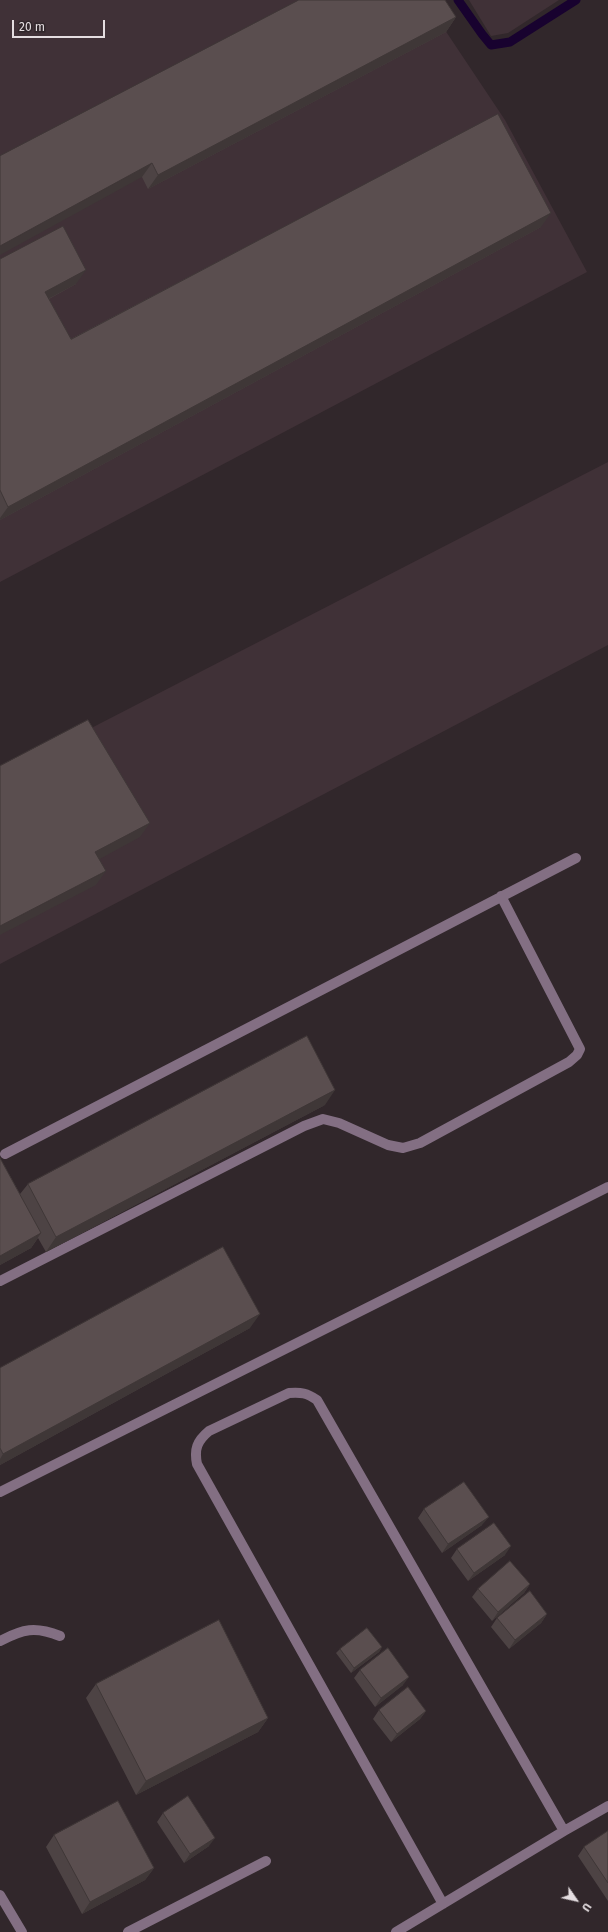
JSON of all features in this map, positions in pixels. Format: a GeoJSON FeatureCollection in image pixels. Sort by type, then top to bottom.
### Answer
{"type":"FeatureCollection","features":[{"type":"Feature","properties":{"kind":"street"},"geometry":{"type":"LineString","coordinates":[[5,1154],[576,858]]}},
{"type":"Feature","properties":{"kind":"street"},"geometry":{"type":"LineString","coordinates":[[0,1280],[304,1126],[323,1119],[339,1123],[388,1145],[403,1148],[420,1143],[569,1062],[578,1055],[580,1049],[501,896]]}},
{"type":"Feature","properties":{"kind":"street"},"geometry":{"type":"LineString","coordinates":[[0,1492],[608,1186]]}},
{"type":"Feature","properties":{"kind":"street"},"geometry":{"type":"LineString","coordinates":[[444,1904],[197,1464],[195,1448],[200,1439],[209,1431],[289,1393],[300,1392],[309,1394],[317,1400],[564,1831]]}},
{"type":"Feature","properties":{"kind":"street"},"geometry":{"type":"LineString","coordinates":[[0,1641],[15,1633],[27,1629],[47,1631],[60,1636]]}},
{"type":"Feature","properties":{"kind":"street"},"geometry":{"type":"LineString","coordinates":[[396,1932],[608,1806]]}},
{"type":"Feature","properties":{"kind":"street"},"geometry":{"type":"LineString","coordinates":[[128,1932],[266,1861]]}},
{"type":"Feature","properties":{"kind":"street"},"geometry":{"type":"LineString","coordinates":[[0,1895],[22,1932]]}},
{"type":"Feature","properties":{"kind":"shaded area"},"geometry":{"type":"Polygon","coordinates":[[[0,0],[425,0],[505,120],[587,272],[0,582],[0,0]]]}},
{"type":"Feature","properties":{"kind":"shaded area"},"geometry":{"type":"Polygon","coordinates":[[[469,0],[559,0],[508,33],[491,36],[469,0]]]}},
{"type":"Feature","properties":{"kind":"shaded area"},"geometry":{"type":"Polygon","coordinates":[[[608,462],[608,645],[0,964],[0,775],[608,462]]]}},
{"type":"Feature","properties":{"kind":"building"},"geometry":{"type":"Polygon","coordinates":[[[299,0],[445,0],[456,17],[158,175],[152,163],[0,246],[0,156],[299,0]]]}},
{"type":"Feature","properties":{"kind":"building"},"geometry":{"type":"Polygon","coordinates":[[[498,114],[551,213],[8,507],[0,490],[0,259],[63,226],[86,270],[45,292],[71,339],[498,114]]]}},
{"type":"Feature","properties":{"kind":"building"},"geometry":{"type":"Polygon","coordinates":[[[88,720],[150,823],[95,852],[106,871],[0,926],[0,766],[88,720]]]}},
{"type":"Feature","properties":{"kind":"building"},"geometry":{"type":"Polygon","coordinates":[[[307,1036],[335,1090],[56,1237],[28,1184],[307,1036]]]}},
{"type":"Feature","properties":{"kind":"building"},"geometry":{"type":"Polygon","coordinates":[[[0,1158],[41,1233],[0,1256],[0,1158]]]}},
{"type":"Feature","properties":{"kind":"building"},"geometry":{"type":"Polygon","coordinates":[[[223,1247],[260,1314],[3,1454],[0,1448],[0,1368],[223,1247]]]}},
{"type":"Feature","properties":{"kind":"building"},"geometry":{"type":"Polygon","coordinates":[[[464,1482],[489,1517],[448,1544],[424,1509],[464,1482]]]}},
{"type":"Feature","properties":{"kind":"building"},"geometry":{"type":"Polygon","coordinates":[[[494,1523],[511,1546],[474,1573],[457,1549],[494,1523]]]}},
{"type":"Feature","properties":{"kind":"building"},"geometry":{"type":"Polygon","coordinates":[[[510,1561],[530,1584],[498,1612],[478,1589],[510,1561]]]}},
{"type":"Feature","properties":{"kind":"building"},"geometry":{"type":"Polygon","coordinates":[[[530,1591],[547,1614],[515,1640],[497,1618],[530,1591]]]}},
{"type":"Feature","properties":{"kind":"building"},"geometry":{"type":"Polygon","coordinates":[[[219,1620],[268,1718],[146,1781],[96,1684],[219,1620]]]}},
{"type":"Feature","properties":{"kind":"building"},"geometry":{"type":"Polygon","coordinates":[[[367,1628],[382,1647],[354,1668],[340,1649],[367,1628]]]}},
{"type":"Feature","properties":{"kind":"building"},"geometry":{"type":"Polygon","coordinates":[[[388,1648],[409,1677],[381,1698],[360,1670],[388,1648]]]}},
{"type":"Feature","properties":{"kind":"building"},"geometry":{"type":"Polygon","coordinates":[[[408,1687],[426,1711],[397,1734],[379,1710],[408,1687]]]}},
{"type":"Feature","properties":{"kind":"building"},"geometry":{"type":"Polygon","coordinates":[[[188,1796],[215,1838],[190,1854],[163,1813],[188,1796]]]}},
{"type":"Feature","properties":{"kind":"building"},"geometry":{"type":"Polygon","coordinates":[[[118,1801],[154,1868],[90,1902],[54,1835],[118,1801]]]}},
{"type":"Feature","properties":{"kind":"building"},"geometry":{"type":"Polygon","coordinates":[[[608,1831],[608,1883],[584,1847],[608,1831]]]}},
{"type":"Feature","properties":{"kind":"waterway"},"geometry":{"type":"LineString","coordinates":[[458,0],[491,45],[510,42],[576,0]]}}]}
